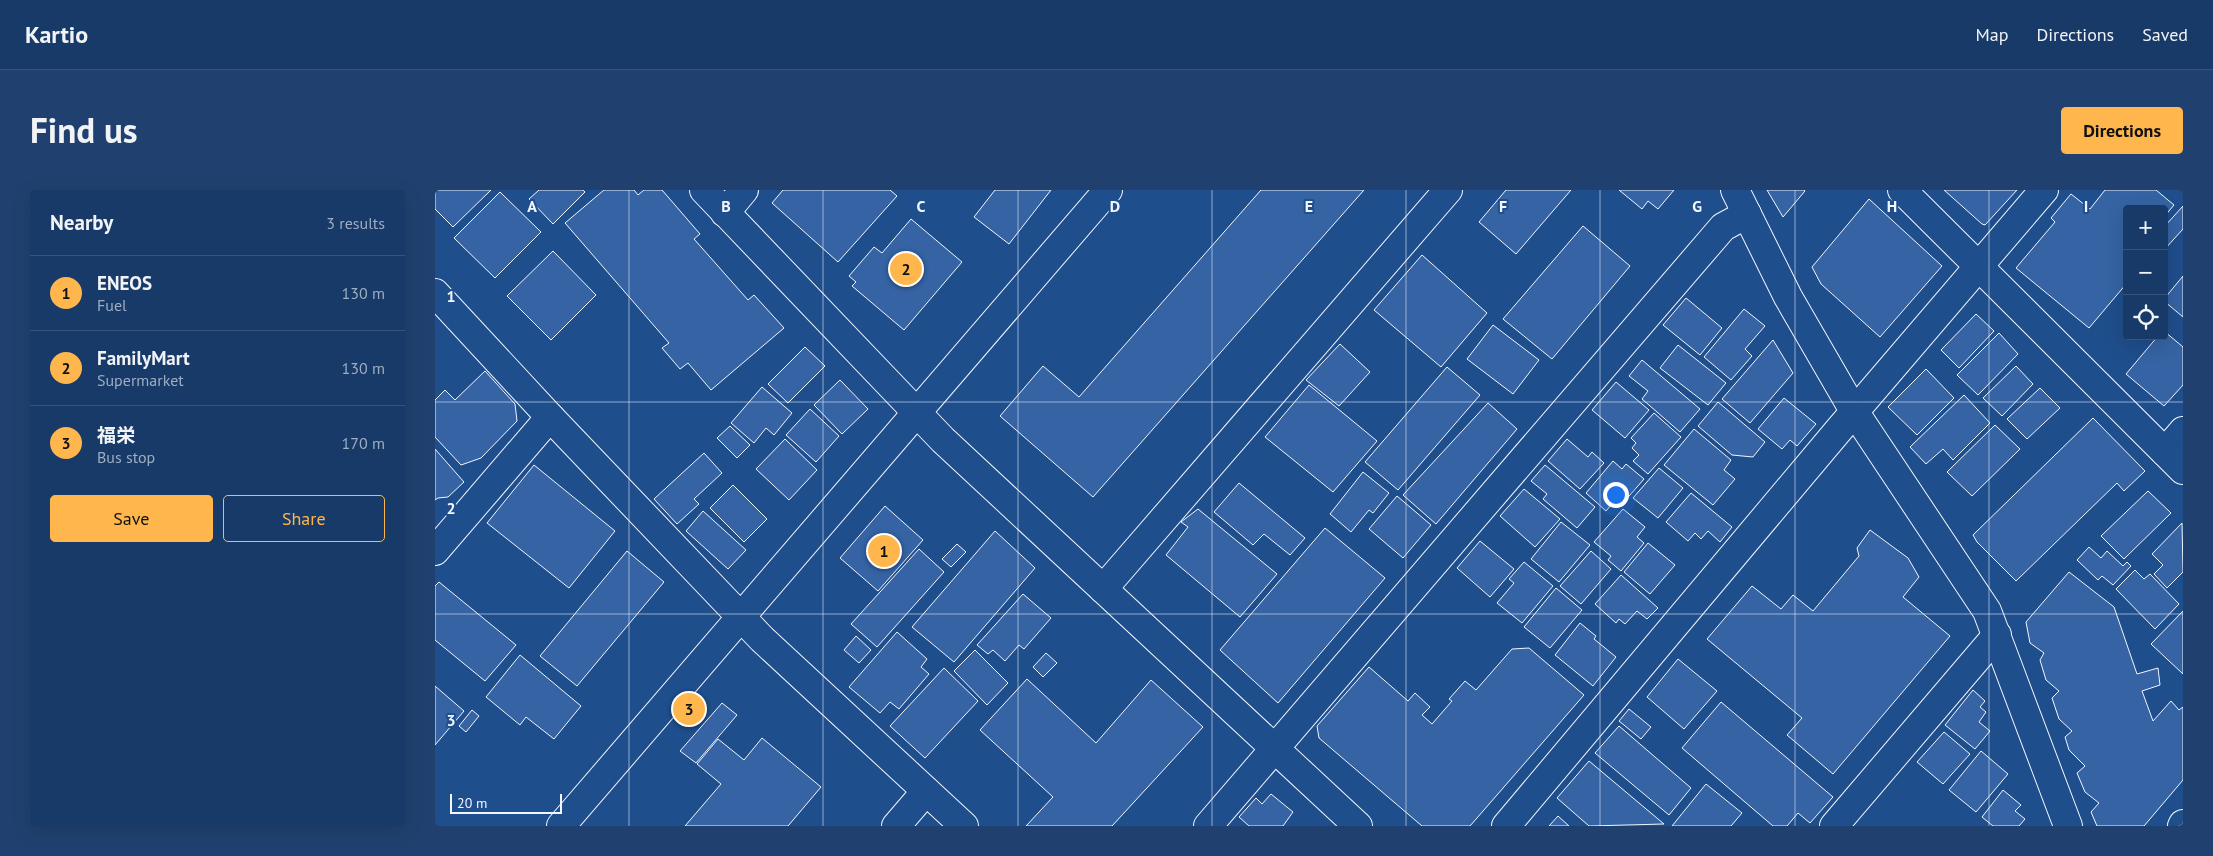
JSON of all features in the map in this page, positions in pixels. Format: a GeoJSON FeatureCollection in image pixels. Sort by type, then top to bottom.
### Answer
{"type":"FeatureCollection","features":[{"type":"Feature","properties":{"kind":"street"},"geometry":{"type":"LineString","coordinates":[[704,190],[943,440],[1358,826]]}},
{"type":"Feature","properties":{"kind":"street"},"geometry":{"type":"LineString","coordinates":[[725,213],[744,190]]}},
{"type":"Feature","properties":{"kind":"street"},"geometry":{"type":"LineString","coordinates":[[561,826],[1108,190]]}},
{"type":"Feature","properties":{"kind":"street"},"geometry":{"type":"LineString","coordinates":[[1103,588],[1448,190]]}},
{"type":"Feature","properties":{"kind":"street"},"geometry":{"type":"LineString","coordinates":[[1735,190],[1787,297],[1854,411],[1987,612],[2068,826]]}},
{"type":"Feature","properties":{"kind":"street"},"geometry":{"type":"LineString","coordinates":[[1902,190],[2174,461],[2183,431]]}},
{"type":"Feature","properties":{"kind":"street"},"geometry":{"type":"LineString","coordinates":[[1506,826],[1854,411],[2044,190]]}},
{"type":"Feature","properties":{"kind":"street"},"geometry":{"type":"LineString","coordinates":[[1208,826],[1723,228],[1747,214]]}},
{"type":"Feature","properties":{"kind":"street"},"geometry":{"type":"LineString","coordinates":[[435,293],[549,417],[740,617],[964,826]]}},
{"type":"Feature","properties":{"kind":"street"},"geometry":{"type":"LineString","coordinates":[[435,551],[549,417]]}},
{"type":"Feature","properties":{"kind":"street"},"geometry":{"type":"LineString","coordinates":[[1834,826],[1997,635]]}},
{"type":"Feature","properties":{"kind":"street"},"geometry":{"type":"LineString","coordinates":[[896,826],[926,791]]}},
{"type":"Feature","properties":{"kind":"building"},"geometry":{"type":"Polygon","coordinates":[[[435,190],[491,190],[453,227],[435,209],[435,190]]]}},
{"type":"Feature","properties":{"kind":"building"},"geometry":{"type":"Polygon","coordinates":[[[539,190],[583,190],[585,192],[553,224],[529,199],[539,190]]]}},
{"type":"Feature","properties":{"kind":"building"},"geometry":{"type":"Polygon","coordinates":[[[604,190],[634,190],[638,195],[644,190],[662,190],[700,234],[694,239],[748,300],[754,295],[784,328],[711,390],[688,363],[680,369],[662,348],[669,343],[565,223],[604,190]]]}},
{"type":"Feature","properties":{"kind":"building"},"geometry":{"type":"Polygon","coordinates":[[[783,190],[890,190],[897,196],[838,262],[772,203],[783,190]]]}},
{"type":"Feature","properties":{"kind":"building"},"geometry":{"type":"Polygon","coordinates":[[[995,190],[1051,190],[1009,244],[974,217],[995,190]]]}},
{"type":"Feature","properties":{"kind":"building"},"geometry":{"type":"Polygon","coordinates":[[[1261,190],[1364,190],[1093,497],[1000,416],[1043,366],[1079,397],[1261,190]]]}},
{"type":"Feature","properties":{"kind":"building"},"geometry":{"type":"Polygon","coordinates":[[[1506,190],[1571,190],[1516,254],[1479,222],[1506,190]]]}},
{"type":"Feature","properties":{"kind":"building"},"geometry":{"type":"Polygon","coordinates":[[[1619,190],[1674,190],[1658,209],[1648,201],[1642,209],[1619,190]]]}},
{"type":"Feature","properties":{"kind":"building"},"geometry":{"type":"Polygon","coordinates":[[[1767,190],[1804,190],[1805,191],[1783,217],[1767,190]]]}},
{"type":"Feature","properties":{"kind":"building"},"geometry":{"type":"Polygon","coordinates":[[[1944,190],[2017,190],[1985,225],[1944,190]]]}},
{"type":"Feature","properties":{"kind":"building"},"geometry":{"type":"Polygon","coordinates":[[[2105,190],[2156,190],[2174,205],[2168,212],[2168,205],[2123,205],[2123,288],[2089,328],[2016,268],[2055,222],[2051,218],[2071,194],[2090,209],[2105,190]]]}},
{"type":"Feature","properties":{"kind":"building"},"geometry":{"type":"Polygon","coordinates":[[[500,192],[541,232],[495,278],[454,238],[500,192]]]}},
{"type":"Feature","properties":{"kind":"building"},"geometry":{"type":"Polygon","coordinates":[[[1869,199],[1942,266],[1880,337],[1821,284],[1812,267],[1869,199]]]}},
{"type":"Feature","properties":{"kind":"building"},"geometry":{"type":"Polygon","coordinates":[[[2183,206],[2183,229],[2168,246],[2168,223],[2183,206]]]}},
{"type":"Feature","properties":{"kind":"building"},"geometry":{"type":"Polygon","coordinates":[[[911,219],[962,262],[904,330],[852,286],[856,282],[849,276],[874,247],[882,253],[911,219]]]}},
{"type":"Feature","properties":{"kind":"building"},"geometry":{"type":"Polygon","coordinates":[[[1583,226],[1630,266],[1552,359],[1503,319],[1583,226]]]}},
{"type":"Feature","properties":{"kind":"building"},"geometry":{"type":"Polygon","coordinates":[[[553,251],[596,295],[551,340],[507,296],[553,251]]]}},
{"type":"Feature","properties":{"kind":"building"},"geometry":{"type":"Polygon","coordinates":[[[1422,255],[1487,313],[1441,367],[1374,310],[1422,255]]]}},
{"type":"Feature","properties":{"kind":"building"},"geometry":{"type":"Polygon","coordinates":[[[2183,276],[2183,317],[2168,304],[2168,294],[2183,276]]]}},
{"type":"Feature","properties":{"kind":"building"},"geometry":{"type":"Polygon","coordinates":[[[1686,298],[1722,328],[1700,355],[1663,325],[1686,298]]]}},
{"type":"Feature","properties":{"kind":"building"},"geometry":{"type":"Polygon","coordinates":[[[1744,309],[1765,326],[1745,349],[1752,356],[1731,380],[1704,357],[1744,309]]]}},
{"type":"Feature","properties":{"kind":"building"},"geometry":{"type":"Polygon","coordinates":[[[1976,314],[1994,331],[1959,368],[1941,350],[1976,314]]]}},
{"type":"Feature","properties":{"kind":"building"},"geometry":{"type":"Polygon","coordinates":[[[1493,325],[1539,360],[1513,394],[1467,359],[1493,325]]]}},
{"type":"Feature","properties":{"kind":"building"},"geometry":{"type":"Polygon","coordinates":[[[1999,333],[2018,354],[1978,395],[1957,375],[1999,333]]]}},
{"type":"Feature","properties":{"kind":"building"},"geometry":{"type":"Polygon","coordinates":[[[2168,334],[2183,347],[2183,385],[2164,406],[2126,374],[2155,340],[2168,340],[2168,334]]]}},
{"type":"Feature","properties":{"kind":"building"},"geometry":{"type":"Polygon","coordinates":[[[1773,340],[1793,373],[1750,423],[1722,399],[1773,340]]]}},
{"type":"Feature","properties":{"kind":"building"},"geometry":{"type":"Polygon","coordinates":[[[1340,344],[1370,372],[1339,406],[1306,380],[1340,344]]]}},
{"type":"Feature","properties":{"kind":"building"},"geometry":{"type":"Polygon","coordinates":[[[1678,345],[1726,383],[1708,405],[1660,368],[1678,345]]]}},
{"type":"Feature","properties":{"kind":"building"},"geometry":{"type":"Polygon","coordinates":[[[805,347],[825,366],[788,403],[768,384],[805,347]]]}},
{"type":"Feature","properties":{"kind":"building"},"geometry":{"type":"Polygon","coordinates":[[[1642,360],[1700,409],[1680,432],[1642,399],[1648,391],[1629,376],[1642,360]]]}},
{"type":"Feature","properties":{"kind":"building"},"geometry":{"type":"Polygon","coordinates":[[[2016,366],[2033,384],[2002,416],[1983,398],[2016,366]]]}},
{"type":"Feature","properties":{"kind":"building"},"geometry":{"type":"Polygon","coordinates":[[[1447,367],[1480,395],[1398,490],[1365,462],[1447,367]]]}},
{"type":"Feature","properties":{"kind":"building"},"geometry":{"type":"Polygon","coordinates":[[[1926,369],[1954,398],[1917,435],[1888,407],[1926,369]]]}},
{"type":"Feature","properties":{"kind":"building"},"geometry":{"type":"Polygon","coordinates":[[[485,371],[515,404],[517,421],[481,458],[461,465],[435,437],[435,400],[445,390],[455,400],[485,371]]]}},
{"type":"Feature","properties":{"kind":"building"},"geometry":{"type":"Polygon","coordinates":[[[840,380],[868,409],[842,434],[814,405],[840,380]]]}},
{"type":"Feature","properties":{"kind":"building"},"geometry":{"type":"Polygon","coordinates":[[[1616,382],[1649,410],[1625,438],[1592,410],[1616,382]]]}},
{"type":"Feature","properties":{"kind":"building"},"geometry":{"type":"Polygon","coordinates":[[[1309,385],[1377,441],[1333,492],[1265,437],[1309,385]]]}},
{"type":"Feature","properties":{"kind":"building"},"geometry":{"type":"Polygon","coordinates":[[[762,387],[792,413],[774,435],[766,428],[754,443],[731,423],[762,387]]]}},
{"type":"Feature","properties":{"kind":"building"},"geometry":{"type":"Polygon","coordinates":[[[2040,388],[2060,408],[2027,439],[2007,419],[2040,388]]]}},
{"type":"Feature","properties":{"kind":"building"},"geometry":{"type":"Polygon","coordinates":[[[1964,395],[1990,423],[1953,460],[1943,449],[1926,464],[1910,447],[1964,395]]]}},
{"type":"Feature","properties":{"kind":"building"},"geometry":{"type":"Polygon","coordinates":[[[1784,398],[1816,424],[1797,446],[1790,440],[1782,449],[1758,429],[1784,398]]]}},
{"type":"Feature","properties":{"kind":"building"},"geometry":{"type":"Polygon","coordinates":[[[1718,402],[1765,442],[1753,457],[1732,455],[1698,426],[1718,402]]]}},
{"type":"Feature","properties":{"kind":"building"},"geometry":{"type":"Polygon","coordinates":[[[1488,403],[1517,429],[1436,524],[1403,495],[1488,403]]]}},
{"type":"Feature","properties":{"kind":"building"},"geometry":{"type":"Polygon","coordinates":[[[810,409],[839,436],[816,462],[786,435],[810,409]]]}},
{"type":"Feature","properties":{"kind":"building"},"geometry":{"type":"Polygon","coordinates":[[[1654,413],[1681,437],[1648,474],[1633,461],[1639,455],[1632,448],[1636,443],[1631,438],[1654,413]]]}},
{"type":"Feature","properties":{"kind":"building"},"geometry":{"type":"Polygon","coordinates":[[[2093,418],[2145,471],[2124,491],[2117,483],[2016,581],[1977,542],[1973,535],[2093,418]]]}},
{"type":"Feature","properties":{"kind":"building"},"geometry":{"type":"Polygon","coordinates":[[[1995,425],[2020,449],[1972,496],[1947,472],[1995,425]]]}},
{"type":"Feature","properties":{"kind":"building"},"geometry":{"type":"Polygon","coordinates":[[[730,426],[750,445],[737,458],[717,438],[730,426]]]}},
{"type":"Feature","properties":{"kind":"building"},"geometry":{"type":"Polygon","coordinates":[[[1694,429],[1731,460],[1724,470],[1735,479],[1713,505],[1664,465],[1694,429]]]}},
{"type":"Feature","properties":{"kind":"building"},"geometry":{"type":"Polygon","coordinates":[[[785,439],[817,470],[789,500],[756,469],[785,439]]]}},
{"type":"Feature","properties":{"kind":"building"},"geometry":{"type":"Polygon","coordinates":[[[1567,439],[1588,457],[1592,452],[1604,463],[1580,489],[1548,461],[1567,439]]]}},
{"type":"Feature","properties":{"kind":"building"},"geometry":{"type":"Polygon","coordinates":[[[435,449],[464,482],[448,497],[435,500],[435,449]]]}},
{"type":"Feature","properties":{"kind":"building"},"geometry":{"type":"Polygon","coordinates":[[[704,453],[722,473],[694,499],[699,504],[677,524],[654,499],[704,453]]]}},
{"type":"Feature","properties":{"kind":"building"},"geometry":{"type":"Polygon","coordinates":[[[1613,461],[1622,469],[1626,464],[1644,479],[1623,503],[1617,498],[1606,511],[1586,493],[1613,461]]]}},
{"type":"Feature","properties":{"kind":"building"},"geometry":{"type":"Polygon","coordinates":[[[534,465],[615,531],[569,588],[487,523],[534,465]]]}},
{"type":"Feature","properties":{"kind":"building"},"geometry":{"type":"Polygon","coordinates":[[[1545,465],[1595,507],[1577,528],[1543,499],[1547,494],[1531,481],[1545,465]]]}},
{"type":"Feature","properties":{"kind":"building"},"geometry":{"type":"Polygon","coordinates":[[[1659,468],[1683,488],[1658,518],[1633,498],[1659,468]]]}},
{"type":"Feature","properties":{"kind":"building"},"geometry":{"type":"Polygon","coordinates":[[[1363,472],[1389,493],[1373,513],[1369,510],[1351,532],[1330,514],[1363,472]]]}},
{"type":"Feature","properties":{"kind":"building"},"geometry":{"type":"Polygon","coordinates":[[[1239,483],[1305,538],[1290,555],[1264,534],[1253,545],[1214,512],[1239,483]]]}},
{"type":"Feature","properties":{"kind":"building"},"geometry":{"type":"Polygon","coordinates":[[[733,485],[767,519],[744,542],[710,508],[733,485]]]}},
{"type":"Feature","properties":{"kind":"building"},"geometry":{"type":"Polygon","coordinates":[[[1524,489],[1560,519],[1535,547],[1500,516],[1524,489]]]}},
{"type":"Feature","properties":{"kind":"building"},"geometry":{"type":"Polygon","coordinates":[[[2148,491],[2171,513],[2124,559],[2101,536],[2148,491]]]}},
{"type":"Feature","properties":{"kind":"building"},"geometry":{"type":"Polygon","coordinates":[[[1691,493],[1732,527],[1720,542],[1708,531],[1701,539],[1695,533],[1688,541],[1666,522],[1691,493]]]}},
{"type":"Feature","properties":{"kind":"building"},"geometry":{"type":"Polygon","coordinates":[[[1397,496],[1431,525],[1403,558],[1369,529],[1397,496]]]}},
{"type":"Feature","properties":{"kind":"building"},"geometry":{"type":"Polygon","coordinates":[[[885,506],[923,540],[878,591],[840,558],[885,506]]]}},
{"type":"Feature","properties":{"kind":"building"},"geometry":{"type":"Polygon","coordinates":[[[1198,509],[1277,574],[1240,617],[1166,555],[1188,527],[1181,522],[1198,509]]]}},
{"type":"Feature","properties":{"kind":"building"},"geometry":{"type":"Polygon","coordinates":[[[1623,509],[1645,527],[1637,537],[1644,543],[1621,571],[1608,560],[1611,556],[1594,542],[1623,509]]]}},
{"type":"Feature","properties":{"kind":"building"},"geometry":{"type":"Polygon","coordinates":[[[703,511],[746,550],[728,569],[686,531],[703,511]]]}},
{"type":"Feature","properties":{"kind":"building"},"geometry":{"type":"Polygon","coordinates":[[[1561,522],[1590,545],[1559,582],[1531,559],[1561,522]]]}},
{"type":"Feature","properties":{"kind":"building"},"geometry":{"type":"Polygon","coordinates":[[[2182,523],[2183,572],[2167,588],[2154,574],[2163,565],[2152,554],[2182,523]]]}},
{"type":"Feature","properties":{"kind":"building"},"geometry":{"type":"Polygon","coordinates":[[[1325,528],[1385,578],[1278,703],[1220,650],[1325,528]]]}},
{"type":"Feature","properties":{"kind":"building"},"geometry":{"type":"Polygon","coordinates":[[[1870,530],[1908,558],[1919,577],[1903,597],[1950,636],[1833,774],[1787,735],[1802,718],[1707,639],[1752,586],[1781,609],[1793,595],[1813,611],[1859,556],[1857,548],[1870,530]]]}},
{"type":"Feature","properties":{"kind":"building"},"geometry":{"type":"Polygon","coordinates":[[[995,531],[1035,568],[954,662],[912,627],[995,531]]]}},
{"type":"Feature","properties":{"kind":"building"},"geometry":{"type":"Polygon","coordinates":[[[1480,541],[1514,569],[1490,597],[1457,568],[1480,541]]]}},
{"type":"Feature","properties":{"kind":"building"},"geometry":{"type":"Polygon","coordinates":[[[1648,543],[1675,565],[1650,594],[1624,572],[1648,543]]]}},
{"type":"Feature","properties":{"kind":"building"},"geometry":{"type":"Polygon","coordinates":[[[957,544],[966,552],[951,567],[942,559],[957,544]]]}},
{"type":"Feature","properties":{"kind":"building"},"geometry":{"type":"Polygon","coordinates":[[[2089,547],[2101,558],[2107,551],[2123,566],[2127,562],[2131,566],[2113,585],[2102,576],[2098,580],[2077,560],[2089,547]]]}},
{"type":"Feature","properties":{"kind":"building"},"geometry":{"type":"Polygon","coordinates":[[[919,549],[944,572],[877,647],[851,624],[919,549]]]}},
{"type":"Feature","properties":{"kind":"building"},"geometry":{"type":"Polygon","coordinates":[[[627,551],[664,582],[577,686],[540,656],[627,551]]]}},
{"type":"Feature","properties":{"kind":"building"},"geometry":{"type":"Polygon","coordinates":[[[1591,551],[1611,569],[1581,604],[1560,586],[1591,551]]]}},
{"type":"Feature","properties":{"kind":"building"},"geometry":{"type":"Polygon","coordinates":[[[1524,562],[1553,586],[1522,623],[1497,603],[1514,583],[1509,579],[1524,562]]]}},
{"type":"Feature","properties":{"kind":"building"},"geometry":{"type":"Polygon","coordinates":[[[2135,570],[2144,579],[2150,574],[2179,604],[2155,629],[2116,589],[2135,570]]]}},
{"type":"Feature","properties":{"kind":"building"},"geometry":{"type":"Polygon","coordinates":[[[2069,572],[2114,607],[2137,674],[2158,668],[2160,685],[2142,691],[2153,721],[2171,701],[2179,710],[2183,707],[2183,780],[2144,826],[2097,826],[2091,812],[2099,803],[2085,792],[2077,773],[2085,766],[2069,750],[2065,737],[2072,731],[2059,719],[2052,698],[2059,691],[2046,680],[2040,660],[2044,653],[2030,643],[2026,622],[2069,572]]]}},
{"type":"Feature","properties":{"kind":"building"},"geometry":{"type":"Polygon","coordinates":[[[1621,575],[1658,608],[1647,619],[1637,611],[1625,624],[1619,619],[1616,623],[1595,604],[1621,575]]]}},
{"type":"Feature","properties":{"kind":"building"},"geometry":{"type":"Polygon","coordinates":[[[439,582],[516,645],[485,681],[435,640],[435,586],[439,582]]]}},
{"type":"Feature","properties":{"kind":"building"},"geometry":{"type":"Polygon","coordinates":[[[1556,588],[1582,610],[1550,648],[1524,627],[1556,588]]]}},
{"type":"Feature","properties":{"kind":"building"},"geometry":{"type":"Polygon","coordinates":[[[1023,594],[1051,618],[1024,649],[1019,645],[1005,661],[993,650],[988,654],[977,645],[1023,594]]]}},
{"type":"Feature","properties":{"kind":"building"},"geometry":{"type":"Polygon","coordinates":[[[2183,611],[2183,674],[2151,644],[2183,611]]]}},
{"type":"Feature","properties":{"kind":"building"},"geometry":{"type":"Polygon","coordinates":[[[1580,623],[1596,636],[1594,639],[1616,657],[1593,686],[1555,655],[1580,623]]]}},
{"type":"Feature","properties":{"kind":"building"},"geometry":{"type":"Polygon","coordinates":[[[897,632],[927,659],[921,667],[929,674],[899,709],[890,702],[880,713],[849,687],[897,632]]]}},
{"type":"Feature","properties":{"kind":"building"},"geometry":{"type":"Polygon","coordinates":[[[856,636],[871,650],[859,663],[844,650],[856,636]]]}},
{"type":"Feature","properties":{"kind":"building"},"geometry":{"type":"Polygon","coordinates":[[[1529,648],[1584,695],[1470,826],[1422,826],[1319,738],[1317,726],[1369,667],[1408,701],[1415,693],[1430,707],[1422,715],[1432,724],[1452,701],[1449,699],[1465,681],[1476,690],[1512,649],[1529,648]]]}},
{"type":"Feature","properties":{"kind":"building"},"geometry":{"type":"Polygon","coordinates":[[[975,650],[1008,683],[987,705],[954,671],[975,650]]]}},
{"type":"Feature","properties":{"kind":"building"},"geometry":{"type":"Polygon","coordinates":[[[1046,653],[1057,663],[1043,677],[1033,667],[1046,653]]]}},
{"type":"Feature","properties":{"kind":"building"},"geometry":{"type":"Polygon","coordinates":[[[520,655],[581,706],[554,739],[526,717],[520,725],[486,697],[520,655]]]}},
{"type":"Feature","properties":{"kind":"building"},"geometry":{"type":"Polygon","coordinates":[[[1678,659],[1717,691],[1684,729],[1647,697],[1678,659]]]}},
{"type":"Feature","properties":{"kind":"building"},"geometry":{"type":"Polygon","coordinates":[[[944,668],[978,701],[925,758],[890,726],[944,668]]]}},
{"type":"Feature","properties":{"kind":"building"},"geometry":{"type":"Polygon","coordinates":[[[1027,679],[1096,743],[1151,680],[1203,727],[1112,826],[1026,826],[1053,797],[980,730],[1027,679]]]}},
{"type":"Feature","properties":{"kind":"building"},"geometry":{"type":"Polygon","coordinates":[[[435,686],[464,711],[435,745],[435,686]]]}},
{"type":"Feature","properties":{"kind":"building"},"geometry":{"type":"Polygon","coordinates":[[[1973,690],[1985,701],[1980,707],[1986,712],[1979,722],[1990,731],[1975,749],[1945,725],[1973,690]]]}},
{"type":"Feature","properties":{"kind":"building"},"geometry":{"type":"Polygon","coordinates":[[[1721,702],[1833,797],[1810,823],[1798,813],[1787,826],[1773,826],[1682,748],[1721,702]]]}},
{"type":"Feature","properties":{"kind":"building"},"geometry":{"type":"Polygon","coordinates":[[[722,703],[737,715],[696,763],[680,751],[722,703]]]}},
{"type":"Feature","properties":{"kind":"building"},"geometry":{"type":"Polygon","coordinates":[[[1629,709],[1651,727],[1641,739],[1619,721],[1629,709]]]}},
{"type":"Feature","properties":{"kind":"building"},"geometry":{"type":"Polygon","coordinates":[[[472,710],[479,716],[466,732],[459,726],[472,710]]]}},
{"type":"Feature","properties":{"kind":"building"},"geometry":{"type":"Polygon","coordinates":[[[1619,726],[1691,788],[1669,815],[1595,753],[1619,726]]]}},
{"type":"Feature","properties":{"kind":"building"},"geometry":{"type":"Polygon","coordinates":[[[1944,732],[1970,754],[1943,784],[1917,762],[1944,732]]]}},
{"type":"Feature","properties":{"kind":"building"},"geometry":{"type":"Polygon","coordinates":[[[762,738],[821,787],[788,826],[685,826],[721,784],[697,764],[718,739],[744,760],[762,738]]]}},
{"type":"Feature","properties":{"kind":"building"},"geometry":{"type":"Polygon","coordinates":[[[1981,751],[2008,774],[1976,812],[1949,790],[1981,751]]]}},
{"type":"Feature","properties":{"kind":"building"},"geometry":{"type":"Polygon","coordinates":[[[1589,761],[1664,824],[1589,826],[1557,798],[1589,761]]]}},
{"type":"Feature","properties":{"kind":"building"},"geometry":{"type":"Polygon","coordinates":[[[1706,784],[1742,813],[1731,826],[1672,826],[1706,784]]]}},
{"type":"Feature","properties":{"kind":"building"},"geometry":{"type":"Polygon","coordinates":[[[2003,790],[2021,805],[2015,811],[2025,819],[2019,826],[1993,826],[1982,817],[2003,790]]]}},
{"type":"Feature","properties":{"kind":"building"},"geometry":{"type":"Polygon","coordinates":[[[1271,794],[1293,812],[1283,826],[1249,826],[1239,817],[1256,798],[1262,804],[1271,794]]]}},
{"type":"Feature","properties":{"kind":"building"},"geometry":{"type":"Polygon","coordinates":[[[1558,816],[1569,826],[1549,826],[1558,816]]]}},
{"type":"Feature","properties":{"kind":"place","name":"FamilyMart"},"geometry":{"type":"Point","coordinates":[906,269]}},
{"type":"Feature","properties":{"kind":"place","name":"ENEOS"},"geometry":{"type":"Point","coordinates":[884,551]}},
{"type":"Feature","properties":{"kind":"place","name":"福栄"},"geometry":{"type":"Point","coordinates":[689,709]}}]}
